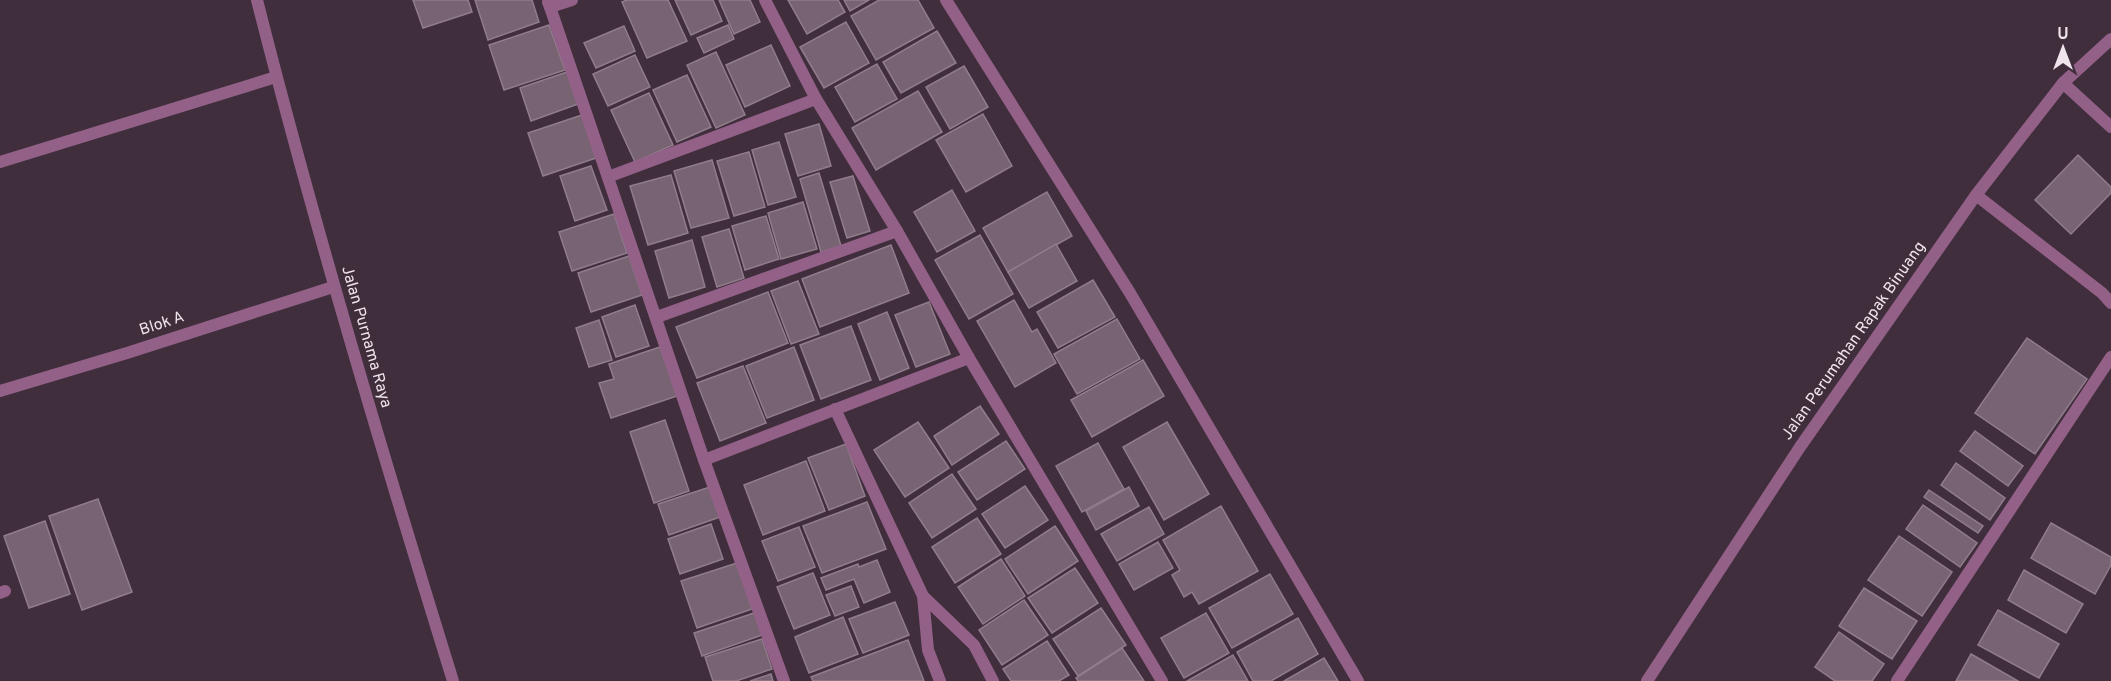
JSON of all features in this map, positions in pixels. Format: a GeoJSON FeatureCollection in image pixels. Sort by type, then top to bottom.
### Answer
{"type":"FeatureCollection","features":[{"type":"Feature","properties":{"kind":"street","name":"Jalan Purnama Raya"},"geometry":{"type":"LineString","coordinates":[[257,0],[333,287],[453,681]]}},
{"type":"Feature","properties":{"kind":"street"},"geometry":{"type":"LineString","coordinates":[[572,0],[549,4],[704,460],[784,681]]}},
{"type":"Feature","properties":{"kind":"street"},"geometry":{"type":"LineString","coordinates":[[765,0],[816,99],[897,231],[969,358],[1162,681]]}},
{"type":"Feature","properties":{"kind":"street"},"geometry":{"type":"LineString","coordinates":[[946,0],[1130,293],[1358,681]]}},
{"type":"Feature","properties":{"kind":"street","name":"Jalan Perumahan Rapak Binuang"},"geometry":{"type":"LineString","coordinates":[[1647,681],[1800,447],[1976,195],[2063,82],[2111,39]]}},
{"type":"Feature","properties":{"kind":"street"},"geometry":{"type":"LineString","coordinates":[[0,162],[276,77]]}},
{"type":"Feature","properties":{"kind":"street"},"geometry":{"type":"LineString","coordinates":[[2063,82],[2111,127]]}},
{"type":"Feature","properties":{"kind":"street"},"geometry":{"type":"LineString","coordinates":[[608,177],[816,99]]}},
{"type":"Feature","properties":{"kind":"street"},"geometry":{"type":"LineString","coordinates":[[1976,195],[2085,278],[2111,303]]}},
{"type":"Feature","properties":{"kind":"street"},"geometry":{"type":"LineString","coordinates":[[657,317],[897,231]]}},
{"type":"Feature","properties":{"kind":"street","name":"Blok A"},"geometry":{"type":"LineString","coordinates":[[0,391],[333,287]]}},
{"type":"Feature","properties":{"kind":"street"},"geometry":{"type":"LineString","coordinates":[[1897,681],[2111,357]]}},
{"type":"Feature","properties":{"kind":"street"},"geometry":{"type":"LineString","coordinates":[[704,460],[969,358]]}},
{"type":"Feature","properties":{"kind":"street"},"geometry":{"type":"LineString","coordinates":[[835,408],[923,596],[928,650],[940,681]]}},
{"type":"Feature","properties":{"kind":"street"},"geometry":{"type":"LineString","coordinates":[[923,596],[974,645],[993,681]]}},
{"type":"Feature","properties":{"kind":"building"},"geometry":{"type":"Polygon","coordinates":[[[413,0],[468,0],[472,12],[423,28],[413,0]]]}},
{"type":"Feature","properties":{"kind":"building"},"geometry":{"type":"Polygon","coordinates":[[[475,0],[532,0],[539,22],[488,40],[475,0]]]}},
{"type":"Feature","properties":{"kind":"building"},"geometry":{"type":"Polygon","coordinates":[[[668,0],[687,41],[647,58],[622,2],[668,0]]]}},
{"type":"Feature","properties":{"kind":"building"},"geometry":{"type":"Polygon","coordinates":[[[675,0],[713,0],[722,21],[691,35],[675,0]]]}},
{"type":"Feature","properties":{"kind":"building"},"geometry":{"type":"Polygon","coordinates":[[[719,0],[750,0],[760,22],[734,34],[719,0]]]}},
{"type":"Feature","properties":{"kind":"building"},"geometry":{"type":"Polygon","coordinates":[[[788,0],[838,0],[845,12],[807,34],[788,0]]]}},
{"type":"Feature","properties":{"kind":"building"},"geometry":{"type":"Polygon","coordinates":[[[844,0],[869,0],[850,11],[844,0]]]}},
{"type":"Feature","properties":{"kind":"building"},"geometry":{"type":"Polygon","coordinates":[[[879,0],[918,0],[934,28],[876,60],[851,16],[879,0]]]}},
{"type":"Feature","properties":{"kind":"building"},"geometry":{"type":"Polygon","coordinates":[[[846,22],[869,63],[824,88],[800,47],[846,22]]]}},
{"type":"Feature","properties":{"kind":"building"},"geometry":{"type":"Polygon","coordinates":[[[549,25],[565,70],[504,90],[489,45],[549,25]]]}},
{"type":"Feature","properties":{"kind":"building"},"geometry":{"type":"Polygon","coordinates":[[[728,25],[734,39],[704,53],[697,38],[728,25]]]}},
{"type":"Feature","properties":{"kind":"building"},"geometry":{"type":"Polygon","coordinates":[[[624,26],[635,51],[596,68],[584,43],[624,26]]]}},
{"type":"Feature","properties":{"kind":"building"},"geometry":{"type":"Polygon","coordinates":[[[937,31],[956,63],[901,93],[883,62],[937,31]]]}},
{"type":"Feature","properties":{"kind":"building"},"geometry":{"type":"Polygon","coordinates":[[[771,45],[790,86],[745,107],[726,65],[771,45]]]}},
{"type":"Feature","properties":{"kind":"building"},"geometry":{"type":"Polygon","coordinates":[[[716,52],[745,115],[716,128],[687,65],[716,52]]]}},
{"type":"Feature","properties":{"kind":"building"},"geometry":{"type":"Polygon","coordinates":[[[635,55],[650,87],[608,106],[593,74],[635,55]]]}},
{"type":"Feature","properties":{"kind":"building"},"geometry":{"type":"Polygon","coordinates":[[[877,64],[897,99],[855,122],[835,87],[877,64]]]}},
{"type":"Feature","properties":{"kind":"building"},"geometry":{"type":"Polygon","coordinates":[[[964,66],[988,107],[950,129],[926,87],[964,66]]]}},
{"type":"Feature","properties":{"kind":"building"},"geometry":{"type":"Polygon","coordinates":[[[567,72],[578,104],[531,121],[520,88],[567,72]]]}},
{"type":"Feature","properties":{"kind":"building"},"geometry":{"type":"Polygon","coordinates":[[[687,75],[711,127],[677,142],[653,90],[687,75]]]}},
{"type":"Feature","properties":{"kind":"building"},"geometry":{"type":"Polygon","coordinates":[[[918,91],[942,132],[876,170],[852,128],[918,91]]]}},
{"type":"Feature","properties":{"kind":"building"},"geometry":{"type":"Polygon","coordinates":[[[649,93],[673,145],[635,162],[611,110],[649,93]]]}},
{"type":"Feature","properties":{"kind":"building"},"geometry":{"type":"Polygon","coordinates":[[[983,114],[1012,166],[966,192],[936,140],[983,114]]]}},
{"type":"Feature","properties":{"kind":"building"},"geometry":{"type":"Polygon","coordinates":[[[582,115],[596,158],[543,176],[528,133],[582,115]]]}},
{"type":"Feature","properties":{"kind":"building"},"geometry":{"type":"Polygon","coordinates":[[[819,124],[831,166],[798,176],[785,134],[819,124]]]}},
{"type":"Feature","properties":{"kind":"building"},"geometry":{"type":"Polygon","coordinates":[[[779,142],[796,197],[768,205],[752,150],[779,142]]]}},
{"type":"Feature","properties":{"kind":"building"},"geometry":{"type":"Polygon","coordinates":[[[749,152],[765,207],[734,216],[717,161],[749,152]]]}},
{"type":"Feature","properties":{"kind":"building"},"geometry":{"type":"Polygon","coordinates":[[[2078,155],[2111,187],[2111,193],[2071,234],[2035,200],[2078,155]]]}},
{"type":"Feature","properties":{"kind":"building"},"geometry":{"type":"Polygon","coordinates":[[[712,160],[729,218],[691,228],[674,171],[712,160]]]}},
{"type":"Feature","properties":{"kind":"building"},"geometry":{"type":"Polygon","coordinates":[[[591,166],[607,210],[575,221],[560,176],[591,166]]]}},
{"type":"Feature","properties":{"kind":"building"},"geometry":{"type":"Polygon","coordinates":[[[819,173],[841,246],[821,252],[800,179],[819,173]]]}},
{"type":"Feature","properties":{"kind":"building"},"geometry":{"type":"Polygon","coordinates":[[[671,175],[688,233],[648,245],[630,186],[671,175]]]}},
{"type":"Feature","properties":{"kind":"building"},"geometry":{"type":"Polygon","coordinates":[[[853,176],[870,231],[847,238],[830,182],[853,176]]]}},
{"type":"Feature","properties":{"kind":"building"},"geometry":{"type":"Polygon","coordinates":[[[952,190],[975,231],[937,252],[914,212],[952,190]]]}},
{"type":"Feature","properties":{"kind":"building"},"geometry":{"type":"Polygon","coordinates":[[[1047,192],[1072,236],[1008,272],[983,228],[1047,192]]]}},
{"type":"Feature","properties":{"kind":"building"},"geometry":{"type":"Polygon","coordinates":[[[803,202],[817,249],[781,259],[768,213],[803,202]]]}},
{"type":"Feature","properties":{"kind":"building"},"geometry":{"type":"Polygon","coordinates":[[[614,214],[627,253],[572,271],[559,232],[614,214]]]}},
{"type":"Feature","properties":{"kind":"building"},"geometry":{"type":"Polygon","coordinates":[[[766,216],[779,259],[745,270],[732,226],[766,216]]]}},
{"type":"Feature","properties":{"kind":"building"},"geometry":{"type":"Polygon","coordinates":[[[729,229],[744,278],[717,287],[702,237],[729,229]]]}},
{"type":"Feature","properties":{"kind":"building"},"geometry":{"type":"Polygon","coordinates":[[[980,235],[1013,294],[969,319],[935,260],[980,235]]]}},
{"type":"Feature","properties":{"kind":"building"},"geometry":{"type":"Polygon","coordinates":[[[692,240],[705,287],[669,298],[655,251],[692,240]]]}},
{"type":"Feature","properties":{"kind":"building"},"geometry":{"type":"Polygon","coordinates":[[[1056,244],[1077,281],[1029,308],[1008,272],[1056,244]]]}},
{"type":"Feature","properties":{"kind":"building"},"geometry":{"type":"Polygon","coordinates":[[[891,245],[909,293],[820,327],[802,279],[891,245]]]}},
{"type":"Feature","properties":{"kind":"building"},"geometry":{"type":"Polygon","coordinates":[[[629,256],[642,295],[591,312],[578,273],[629,256]]]}},
{"type":"Feature","properties":{"kind":"building"},"geometry":{"type":"Polygon","coordinates":[[[1093,280],[1115,317],[1058,348],[1037,312],[1093,280]]]}},
{"type":"Feature","properties":{"kind":"building"},"geometry":{"type":"Polygon","coordinates":[[[798,281],[819,334],[791,344],[771,291],[798,281]]]}},
{"type":"Feature","properties":{"kind":"building"},"geometry":{"type":"Polygon","coordinates":[[[768,292],[788,343],[697,378],[676,327],[768,292]]]}},
{"type":"Feature","properties":{"kind":"building"},"geometry":{"type":"Polygon","coordinates":[[[1014,300],[1032,332],[1037,329],[1056,363],[1015,387],[977,321],[1014,300]]]}},
{"type":"Feature","properties":{"kind":"building"},"geometry":{"type":"Polygon","coordinates":[[[929,302],[950,354],[916,367],[895,315],[929,302]]]}},
{"type":"Feature","properties":{"kind":"building"},"geometry":{"type":"Polygon","coordinates":[[[635,305],[649,346],[616,357],[602,317],[635,305]]]}},
{"type":"Feature","properties":{"kind":"building"},"geometry":{"type":"Polygon","coordinates":[[[887,312],[909,368],[880,380],[858,324],[887,312]]]}},
{"type":"Feature","properties":{"kind":"building"},"geometry":{"type":"Polygon","coordinates":[[[1117,319],[1140,359],[1077,394],[1054,354],[1117,319]]]}},
{"type":"Feature","properties":{"kind":"building"},"geometry":{"type":"Polygon","coordinates":[[[599,320],[612,360],[589,367],[576,328],[599,320]]]}},
{"type":"Feature","properties":{"kind":"building"},"geometry":{"type":"Polygon","coordinates":[[[851,326],[871,380],[821,399],[800,345],[851,326]]]}},
{"type":"Feature","properties":{"kind":"building"},"geometry":{"type":"Polygon","coordinates":[[[2027,338],[2087,379],[2035,454],[1975,413],[2027,338]]]}},
{"type":"Feature","properties":{"kind":"building"},"geometry":{"type":"Polygon","coordinates":[[[660,347],[677,396],[611,418],[599,383],[614,379],[609,364],[660,347]]]}},
{"type":"Feature","properties":{"kind":"building"},"geometry":{"type":"Polygon","coordinates":[[[794,347],[814,400],[767,418],[746,366],[794,347]]]}},
{"type":"Feature","properties":{"kind":"building"},"geometry":{"type":"Polygon","coordinates":[[[1143,360],[1164,396],[1092,437],[1071,400],[1143,360]]]}},
{"type":"Feature","properties":{"kind":"building"},"geometry":{"type":"Polygon","coordinates":[[[743,366],[766,423],[720,441],[697,383],[743,366]]]}},
{"type":"Feature","properties":{"kind":"building"},"geometry":{"type":"Polygon","coordinates":[[[980,406],[999,434],[952,465],[934,436],[980,406]]]}},
{"type":"Feature","properties":{"kind":"building"},"geometry":{"type":"Polygon","coordinates":[[[665,420],[689,491],[654,503],[630,432],[665,420]]]}},
{"type":"Feature","properties":{"kind":"building"},"geometry":{"type":"Polygon","coordinates":[[[918,422],[949,468],[905,497],[874,450],[918,422]]]}},
{"type":"Feature","properties":{"kind":"building"},"geometry":{"type":"Polygon","coordinates":[[[1167,422],[1209,494],[1164,520],[1123,447],[1167,422]]]}},
{"type":"Feature","properties":{"kind":"building"},"geometry":{"type":"Polygon","coordinates":[[[1975,431],[2023,466],[2008,486],[1960,451],[1975,431]]]}},
{"type":"Feature","properties":{"kind":"building"},"geometry":{"type":"Polygon","coordinates":[[[1006,441],[1025,469],[977,500],[958,472],[1006,441]]]}},
{"type":"Feature","properties":{"kind":"building"},"geometry":{"type":"Polygon","coordinates":[[[1098,443],[1124,489],[1082,512],[1056,466],[1098,443]]]}},
{"type":"Feature","properties":{"kind":"building"},"geometry":{"type":"Polygon","coordinates":[[[846,444],[865,496],[829,510],[808,458],[846,444]]]}},
{"type":"Feature","properties":{"kind":"building"},"geometry":{"type":"Polygon","coordinates":[[[806,461],[825,511],[763,535],[744,485],[806,461]]]}},
{"type":"Feature","properties":{"kind":"building"},"geometry":{"type":"Polygon","coordinates":[[[1956,463],[2005,498],[1990,520],[1941,485],[1956,463]]]}},
{"type":"Feature","properties":{"kind":"building"},"geometry":{"type":"Polygon","coordinates":[[[952,474],[976,509],[932,538],[909,503],[952,474]]]}},
{"type":"Feature","properties":{"kind":"building"},"geometry":{"type":"Polygon","coordinates":[[[1025,486],[1048,520],[1005,548],[982,514],[1025,486]]]}},
{"type":"Feature","properties":{"kind":"building"},"geometry":{"type":"Polygon","coordinates":[[[710,487],[720,517],[669,535],[658,504],[710,487]]]}},
{"type":"Feature","properties":{"kind":"building"},"geometry":{"type":"Polygon","coordinates":[[[1129,487],[1139,506],[1096,530],[1086,511],[1129,487]]]}},
{"type":"Feature","properties":{"kind":"building"},"geometry":{"type":"Polygon","coordinates":[[[1929,490],[1983,526],[1978,533],[1924,497],[1929,490]]]}},
{"type":"Feature","properties":{"kind":"building"},"geometry":{"type":"Polygon","coordinates":[[[98,499],[132,592],[82,610],[49,516],[98,499]]]}},
{"type":"Feature","properties":{"kind":"building"},"geometry":{"type":"Polygon","coordinates":[[[867,502],[886,549],[822,573],[803,526],[867,502]]]}},
{"type":"Feature","properties":{"kind":"building"},"geometry":{"type":"Polygon","coordinates":[[[1923,505],[1977,543],[1960,567],[1906,529],[1923,505]]]}},
{"type":"Feature","properties":{"kind":"building"},"geometry":{"type":"Polygon","coordinates":[[[1221,506],[1258,571],[1199,604],[1192,592],[1184,597],[1172,575],[1180,570],[1163,540],[1221,506]]]}},
{"type":"Feature","properties":{"kind":"building"},"geometry":{"type":"Polygon","coordinates":[[[1149,507],[1164,534],[1117,561],[1101,534],[1149,507]]]}},
{"type":"Feature","properties":{"kind":"building"},"geometry":{"type":"Polygon","coordinates":[[[977,518],[1001,554],[955,583],[932,547],[977,518]]]}},
{"type":"Feature","properties":{"kind":"building"},"geometry":{"type":"Polygon","coordinates":[[[45,521],[70,594],[29,608],[4,536],[45,521]]]}},
{"type":"Feature","properties":{"kind":"building"},"geometry":{"type":"Polygon","coordinates":[[[2051,523],[2111,557],[2111,565],[2095,594],[2031,558],[2051,523]]]}},
{"type":"Feature","properties":{"kind":"building"},"geometry":{"type":"Polygon","coordinates":[[[711,524],[723,559],[680,574],[668,539],[711,524]]]}},
{"type":"Feature","properties":{"kind":"building"},"geometry":{"type":"Polygon","coordinates":[[[1055,526],[1078,561],[1028,594],[1005,559],[1055,526]]]}},
{"type":"Feature","properties":{"kind":"building"},"geometry":{"type":"Polygon","coordinates":[[[799,527],[815,567],[778,581],[762,541],[799,527]]]}},
{"type":"Feature","properties":{"kind":"building"},"geometry":{"type":"Polygon","coordinates":[[[1899,536],[1952,572],[1922,616],[1868,580],[1899,536]]]}},
{"type":"Feature","properties":{"kind":"building"},"geometry":{"type":"Polygon","coordinates":[[[1158,542],[1173,568],[1134,590],[1119,564],[1158,542]]]}},
{"type":"Feature","properties":{"kind":"building"},"geometry":{"type":"Polygon","coordinates":[[[1001,559],[1025,596],[983,624],[958,587],[1001,559]]]}},
{"type":"Feature","properties":{"kind":"building"},"geometry":{"type":"Polygon","coordinates":[[[877,560],[890,592],[864,603],[854,579],[826,590],[821,578],[858,564],[859,567],[877,560]]]}},
{"type":"Feature","properties":{"kind":"building"},"geometry":{"type":"Polygon","coordinates":[[[737,563],[752,609],[697,628],[681,581],[737,563]]]}},
{"type":"Feature","properties":{"kind":"building"},"geometry":{"type":"Polygon","coordinates":[[[1075,568],[1098,603],[1052,633],[1028,598],[1075,568]]]}},
{"type":"Feature","properties":{"kind":"building"},"geometry":{"type":"Polygon","coordinates":[[[2024,570],[2083,604],[2066,633],[2008,600],[2024,570]]]}},
{"type":"Feature","properties":{"kind":"building"},"geometry":{"type":"Polygon","coordinates":[[[813,573],[830,615],[794,629],[777,587],[813,573]]]}},
{"type":"Feature","properties":{"kind":"building"},"geometry":{"type":"Polygon","coordinates":[[[1270,574],[1293,614],[1232,648],[1209,608],[1270,574]]]}},
{"type":"Feature","properties":{"kind":"building"},"geometry":{"type":"Polygon","coordinates":[[[851,586],[859,607],[835,616],[826,595],[851,586]]]}},
{"type":"Feature","properties":{"kind":"building"},"geometry":{"type":"Polygon","coordinates":[[[1864,588],[1917,621],[1892,659],[1839,626],[1864,588]]]}},
{"type":"Feature","properties":{"kind":"building"},"geometry":{"type":"Polygon","coordinates":[[[1024,600],[1048,635],[1002,665],[979,630],[1024,600]]]}},
{"type":"Feature","properties":{"kind":"building"},"geometry":{"type":"Polygon","coordinates":[[[895,602],[909,635],[863,653],[849,619],[895,602]]]}},
{"type":"Feature","properties":{"kind":"building"},"geometry":{"type":"Polygon","coordinates":[[[1101,608],[1126,645],[1078,676],[1053,639],[1101,608]]]}},
{"type":"Feature","properties":{"kind":"building"},"geometry":{"type":"Polygon","coordinates":[[[1998,610],[2059,644],[2039,678],[1978,645],[1998,610]]]}},
{"type":"Feature","properties":{"kind":"building"},"geometry":{"type":"Polygon","coordinates":[[[754,613],[762,635],[702,656],[694,633],[754,613]]]}},
{"type":"Feature","properties":{"kind":"building"},"geometry":{"type":"Polygon","coordinates":[[[1206,613],[1229,653],[1184,678],[1161,638],[1206,613]]]}},
{"type":"Feature","properties":{"kind":"building"},"geometry":{"type":"Polygon","coordinates":[[[843,617],[858,654],[809,673],[795,637],[843,617]]]}},
{"type":"Feature","properties":{"kind":"building"},"geometry":{"type":"Polygon","coordinates":[[[1298,618],[1318,654],[1271,681],[1253,681],[1237,652],[1298,618]]]}},
{"type":"Feature","properties":{"kind":"building"},"geometry":{"type":"Polygon","coordinates":[[[1839,632],[1884,664],[1872,681],[1835,681],[1815,667],[1839,632]]]}},
{"type":"Feature","properties":{"kind":"building"},"geometry":{"type":"Polygon","coordinates":[[[762,639],[772,669],[736,681],[713,681],[705,657],[762,639]]]}},
{"type":"Feature","properties":{"kind":"building"},"geometry":{"type":"Polygon","coordinates":[[[908,640],[924,681],[813,681],[811,677],[908,640]]]}},
{"type":"Feature","properties":{"kind":"building"},"geometry":{"type":"Polygon","coordinates":[[[1047,641],[1069,675],[1059,681],[1011,681],[1003,669],[1047,641]]]}},
{"type":"Feature","properties":{"kind":"building"},"geometry":{"type":"Polygon","coordinates":[[[1122,648],[1144,681],[1078,681],[1076,678],[1122,648]]]}},
{"type":"Feature","properties":{"kind":"building"},"geometry":{"type":"Polygon","coordinates":[[[1971,654],[2018,681],[1956,681],[1971,654]]]}},
{"type":"Feature","properties":{"kind":"building"},"geometry":{"type":"Polygon","coordinates":[[[1233,655],[1248,681],[1187,681],[1233,655]]]}},
{"type":"Feature","properties":{"kind":"building"},"geometry":{"type":"Polygon","coordinates":[[[1324,658],[1338,681],[1284,681],[1324,658]]]}},
{"type":"Feature","properties":{"kind":"building"},"geometry":{"type":"Polygon","coordinates":[[[771,674],[773,681],[750,681],[771,674]]]}}]}
